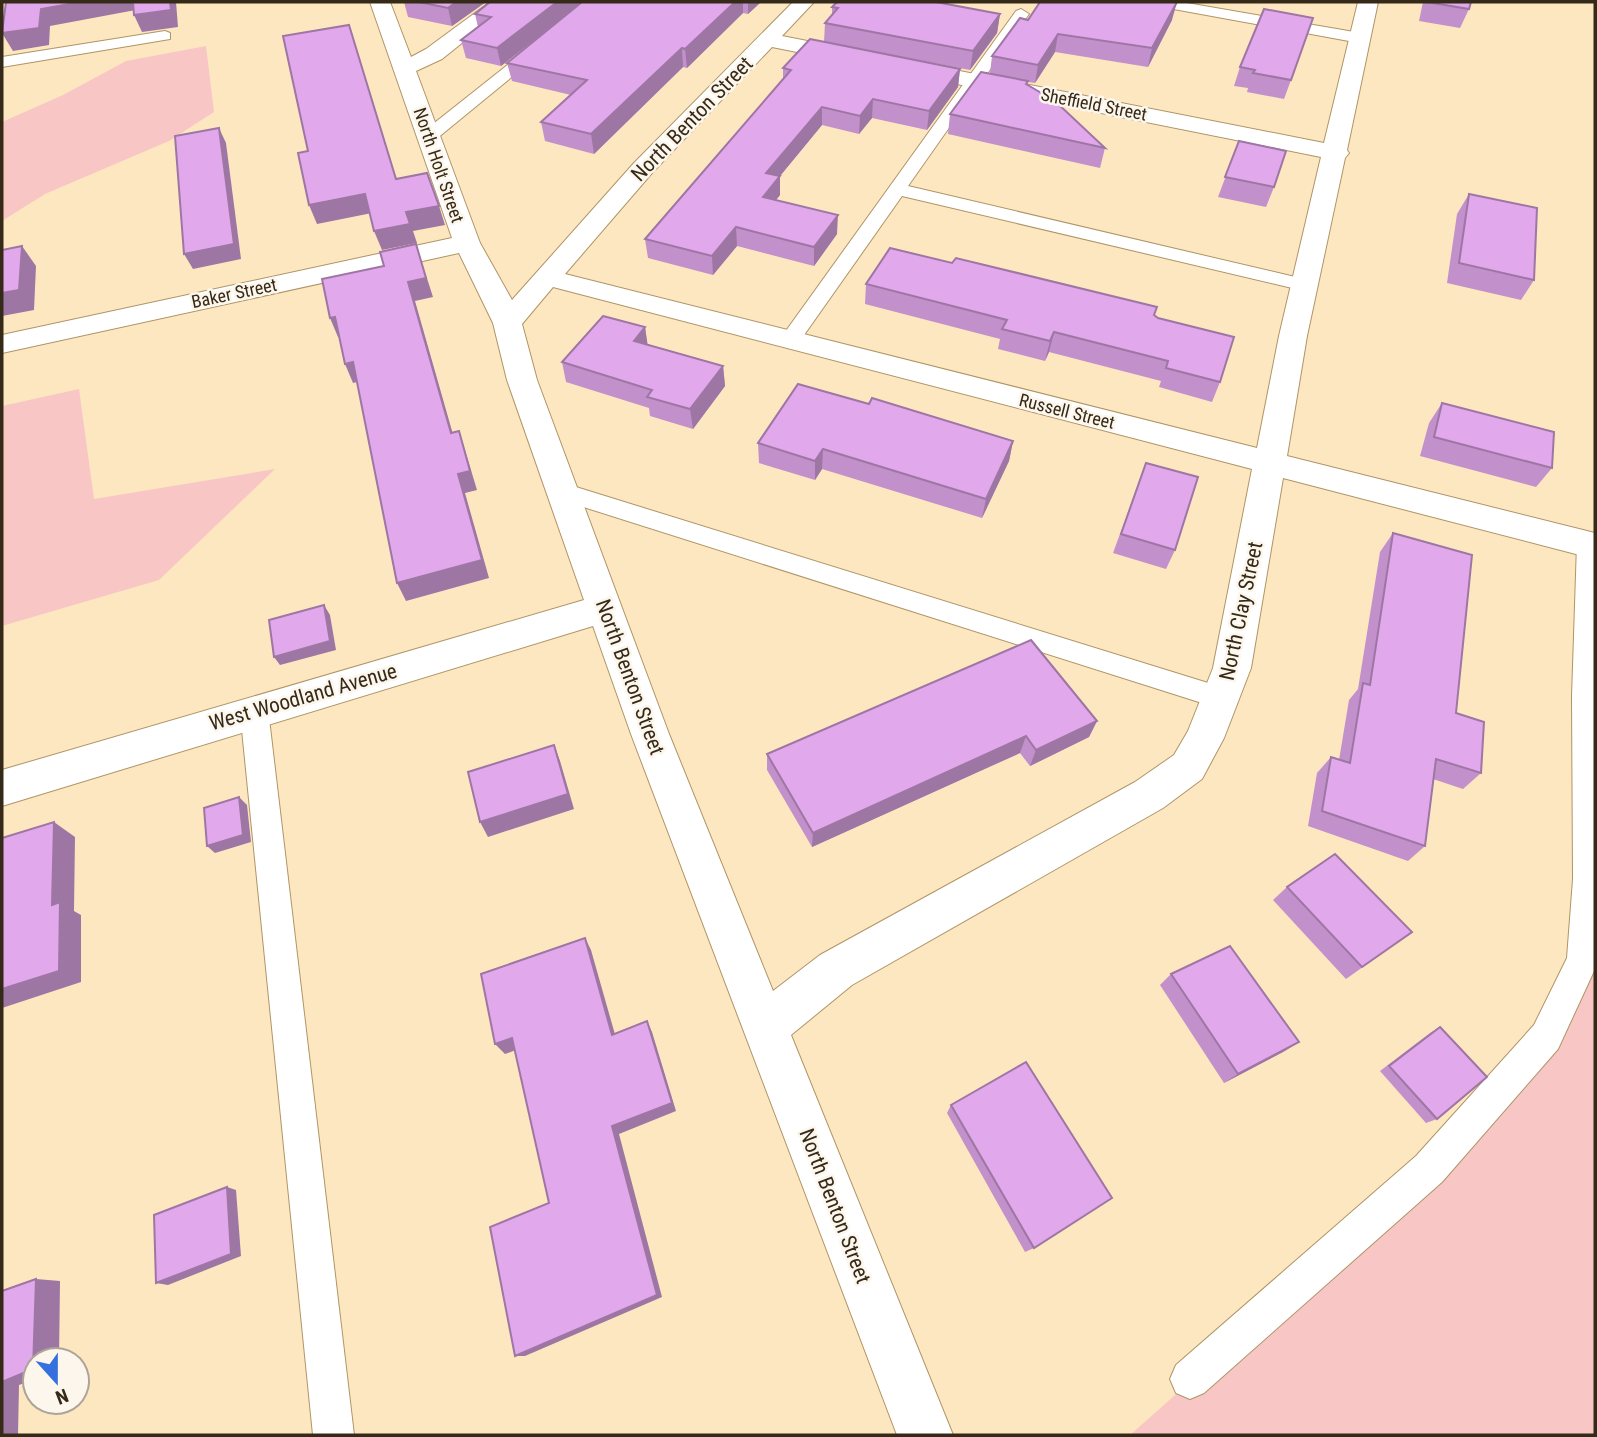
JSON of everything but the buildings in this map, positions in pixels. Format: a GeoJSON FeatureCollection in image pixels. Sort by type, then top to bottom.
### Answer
{"type":"FeatureCollection","features":[{"type":"Feature","properties":{"kind":"street","name":"North Holt Street"},"geometry":{"type":"LineString","coordinates":[[380,2],[467,243],[496,296],[507,323]]}},
{"type":"Feature","properties":{"kind":"street"},"geometry":{"type":"LineString","coordinates":[[405,68],[435,54],[503,2]]}},
{"type":"Feature","properties":{"kind":"street","name":"North Benton Street"},"geometry":{"type":"LineString","coordinates":[[804,2],[643,168],[507,323],[522,380],[650,734],[925,1435]]}},
{"type":"Feature","properties":{"kind":"street","name":"North Clay Street"},"geometry":{"type":"LineString","coordinates":[[764,1027],[836,970],[1159,788],[1188,767],[1221,698],[1232,668],[1272,463],[1293,336],[1337,153],[1368,2]]}},
{"type":"Feature","properties":{"kind":"street","name":"Sheffield Street"},"geometry":{"type":"LineString","coordinates":[[768,40],[1337,153]]}},
{"type":"Feature","properties":{"kind":"street","name":"Baker Street"},"geometry":{"type":"LineString","coordinates":[[2,344],[467,243]]}},
{"type":"Feature","properties":{"kind":"street","name":"Russell Street"},"geometry":{"type":"LineString","coordinates":[[545,277],[1592,545]]}},
{"type":"Feature","properties":{"kind":"street","name":"West Woodland Avenue"},"geometry":{"type":"LineString","coordinates":[[2,788],[254,710],[605,608]]}},
{"type":"Feature","properties":{"kind":"lane"},"geometry":{"type":"LineString","coordinates":[[429,136],[596,2]]}},
{"type":"Feature","properties":{"kind":"lane"},"geometry":{"type":"LineString","coordinates":[[1157,2],[1360,38]]}},
{"type":"Feature","properties":{"kind":"lane"},"geometry":{"type":"LineString","coordinates":[[790,340],[1021,13]]}},
{"type":"Feature","properties":{"kind":"lane"},"geometry":{"type":"LineString","coordinates":[[2,62],[165,36]]}},
{"type":"Feature","properties":{"kind":"lane"},"geometry":{"type":"LineString","coordinates":[[897,189],[1305,285]]}},
{"type":"Feature","properties":{"kind":"lane"},"geometry":{"type":"LineString","coordinates":[[563,492],[1221,698]]}},
{"type":"Feature","properties":{"kind":"lane"},"geometry":{"type":"LineString","coordinates":[[1190,1379],[1429,1169],[1546,1037],[1583,960],[1588,879],[1586,696],[1592,545]]}},
{"type":"Feature","properties":{"kind":"lane"},"geometry":{"type":"LineString","coordinates":[[254,710],[334,1435]]}},
{"type":"Feature","properties":{"kind":"shaded area"},"geometry":{"type":"Polygon","coordinates":[[[206,46],[214,112],[169,141],[45,194],[2,221],[2,122],[63,95],[126,61],[206,46]]]}},
{"type":"Feature","properties":{"kind":"shaded area"},"geometry":{"type":"Polygon","coordinates":[[[79,389],[94,499],[275,469],[159,580],[2,626],[2,406],[79,389]]]}},
{"type":"Feature","properties":{"kind":"shaded area"},"geometry":{"type":"Polygon","coordinates":[[[1589,544],[1595,546],[1595,1435],[1130,1435],[1429,1169],[1583,960],[1589,544]]]}}]}
